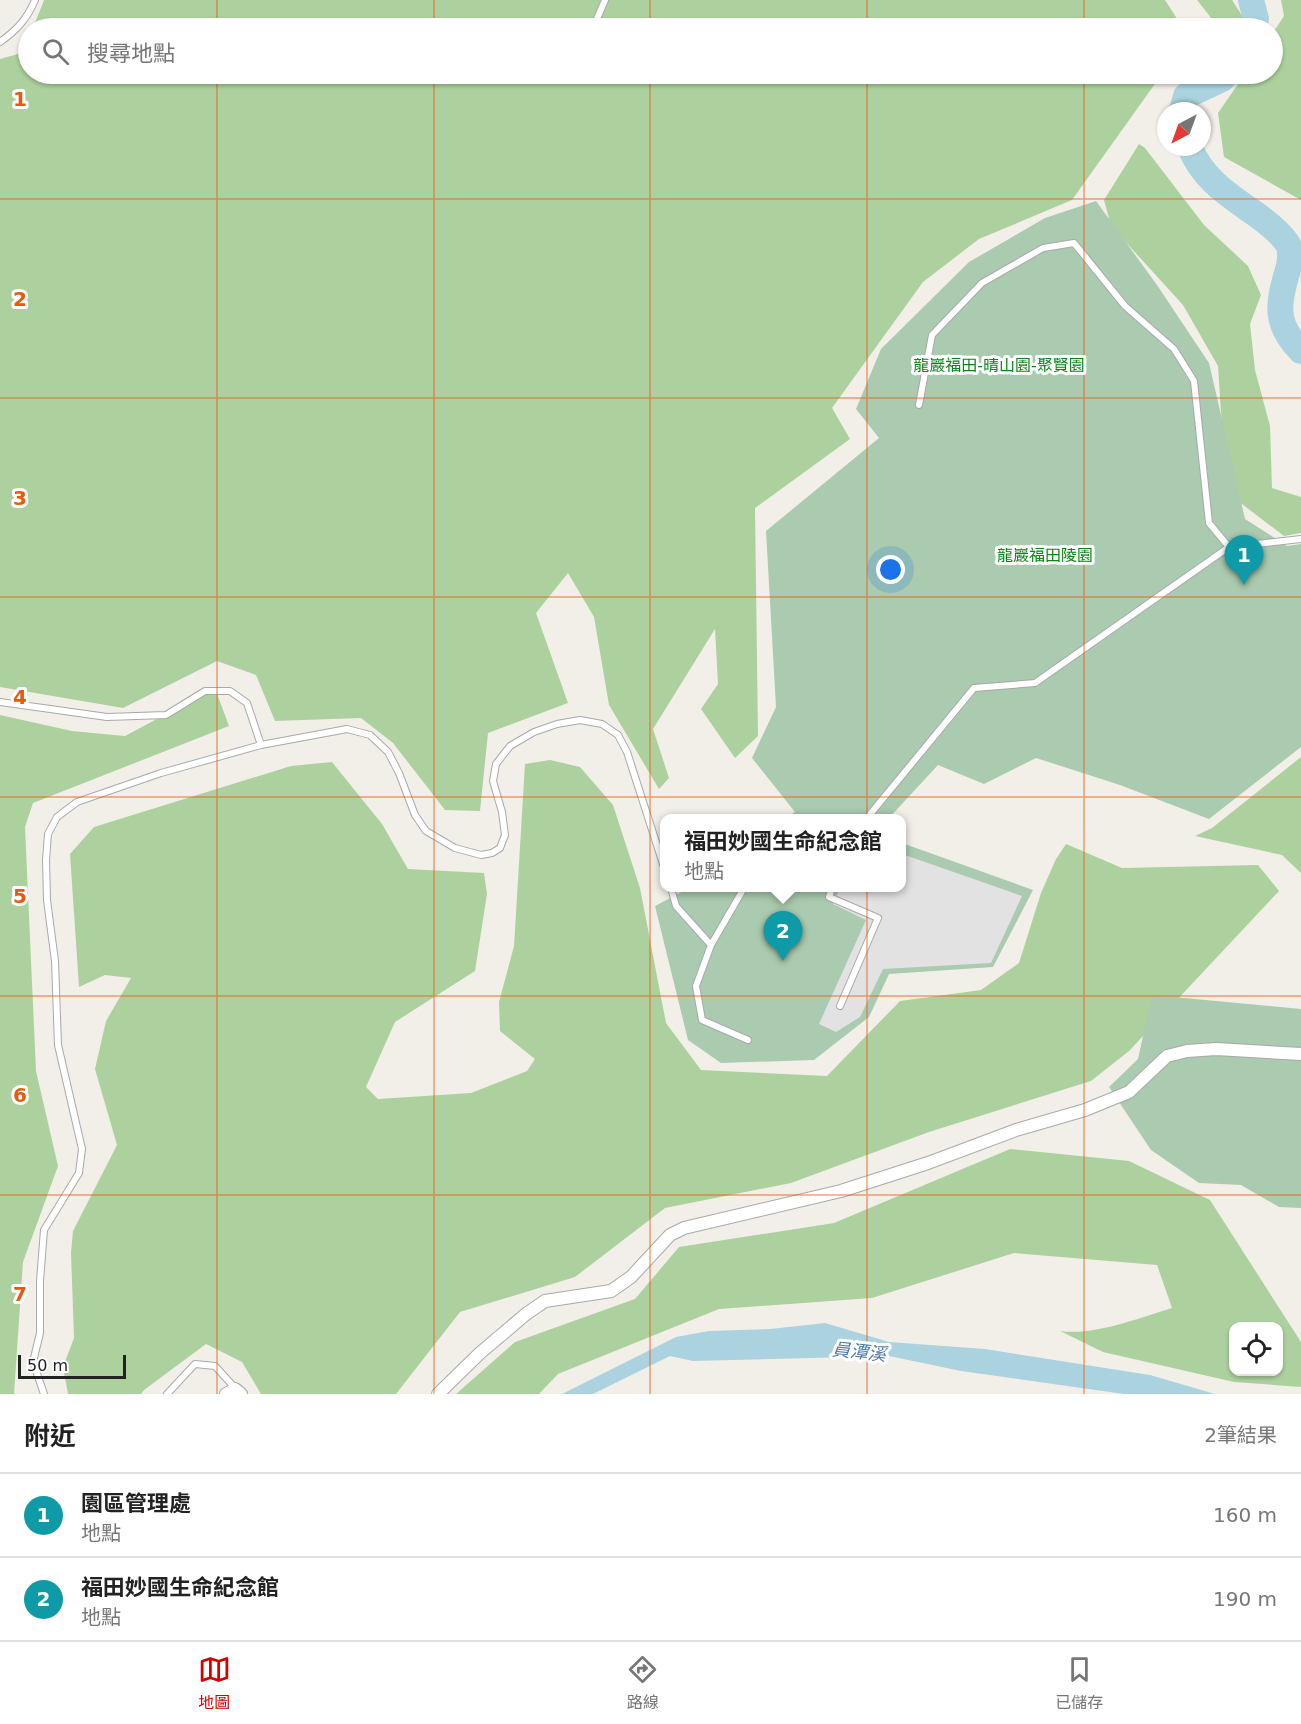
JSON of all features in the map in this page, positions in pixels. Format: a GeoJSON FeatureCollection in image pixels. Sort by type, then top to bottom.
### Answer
{"type":"FeatureCollection","features":[{"type":"Feature","properties":{"kind":"street"},"geometry":{"type":"LineString","coordinates":[[438,1394],[480,1353],[545,1301],[611,1291],[631,1277],[670,1235],[684,1228],[841,1191],[928,1163],[1016,1130],[1085,1110],[1129,1092],[1167,1056],[1186,1051],[1216,1049],[1301,1054]]}},
{"type":"Feature","properties":{"kind":"lane"},"geometry":{"type":"LineString","coordinates":[[27,18],[35,0]]}},
{"type":"Feature","properties":{"kind":"lane"},"geometry":{"type":"LineString","coordinates":[[597,18],[605,0]]}},
{"type":"Feature","properties":{"kind":"lane"},"geometry":{"type":"LineString","coordinates":[[0,42],[18,29]]}},
{"type":"Feature","properties":{"kind":"lane"},"geometry":{"type":"LineString","coordinates":[[919,405],[932,335],[940,326],[982,283],[1043,248],[1074,243],[1125,306],[1174,349],[1194,381],[1209,523],[1229,547]]}},
{"type":"Feature","properties":{"kind":"lane"},"geometry":{"type":"LineString","coordinates":[[871,814],[974,688],[1035,683],[1229,547],[1301,539]]}},
{"type":"Feature","properties":{"kind":"lane"},"geometry":{"type":"LineString","coordinates":[[0,702],[107,717],[166,716],[206,691],[230,691],[247,703],[261,745]]}},
{"type":"Feature","properties":{"kind":"lane"},"geometry":{"type":"LineString","coordinates":[[44,1394],[33,1362],[40,1333],[40,1281],[44,1230],[79,1173],[82,1149],[58,1045],[55,961],[47,900],[48,834],[57,816],[77,802],[161,773],[261,745],[347,729],[370,735],[388,752],[399,773],[415,815],[426,831],[455,848],[481,855],[492,853],[500,848],[506,835],[494,781],[496,764],[510,746],[534,732],[557,724],[580,720],[602,724],[618,735],[627,752],[660,855]]}},
{"type":"Feature","properties":{"kind":"lane"},"geometry":{"type":"LineString","coordinates":[[672,892],[676,906],[711,945]]}},
{"type":"Feature","properties":{"kind":"lane"},"geometry":{"type":"LineString","coordinates":[[742,892],[711,945],[696,986],[702,1020],[748,1040]]}},
{"type":"Feature","properties":{"kind":"lane"},"geometry":{"type":"LineString","coordinates":[[831,892],[829,897],[879,918],[840,1006]]}},
{"type":"Feature","properties":{"kind":"lane"},"geometry":{"type":"LineString","coordinates":[[167,1394],[195,1365],[214,1366],[234,1392]]}},
{"type":"Feature","properties":{"kind":"green space"},"geometry":{"type":"Polygon","coordinates":[[[44,0],[1165,0],[1177,18],[37,18],[44,0]]]}},
{"type":"Feature","properties":{"kind":"green space"},"geometry":{"type":"Polygon","coordinates":[[[1197,0],[1232,0],[1244,18],[1211,18],[1197,0]]]}},
{"type":"Feature","properties":{"kind":"green space"},"geometry":{"type":"Polygon","coordinates":[[[1281,0],[1301,0],[1301,200],[1224,157],[1218,113],[1238,84],[1283,84],[1284,16],[1281,0]]]}},
{"type":"Feature","properties":{"kind":"green space"},"geometry":{"type":"Polygon","coordinates":[[[18,54],[18,84],[1155,84],[1072,200],[979,239],[923,282],[832,408],[850,439],[755,508],[758,736],[735,758],[701,709],[718,684],[715,629],[653,729],[669,778],[659,789],[609,705],[594,617],[568,573],[536,613],[568,703],[488,733],[480,811],[445,810],[393,743],[361,718],[275,721],[256,675],[217,661],[123,708],[0,687],[0,59],[18,54]]]}},
{"type":"Feature","properties":{"kind":"green space"},"geometry":{"type":"Polygon","coordinates":[[[1139,144],[1145,148],[1204,225],[1248,266],[1261,295],[1250,324],[1255,370],[1270,426],[1272,488],[1301,497],[1301,533],[1284,536],[1234,498],[1222,428],[1218,366],[1183,305],[1111,226],[1104,200],[1139,144]]]}},
{"type":"Feature","properties":{"kind":"green space","name":"龍巖福田陵園"},"geometry":{"type":"Polygon","coordinates":[[[1096,201],[1157,285],[1209,363],[1245,519],[1287,546],[1301,544],[1301,747],[1209,819],[1120,785],[1036,758],[984,784],[938,765],[893,814],[792,814],[795,812],[752,758],[776,707],[766,531],[879,438],[856,409],[881,349],[969,262],[1045,218],[1096,201]]]}},
{"type":"Feature","properties":{"kind":"green space"},"geometry":{"type":"Polygon","coordinates":[[[215,688],[229,726],[33,803],[25,827],[36,1071],[58,1166],[23,1262],[14,1394],[0,1394],[0,715],[72,731],[125,736],[215,688]]]}},
{"type":"Feature","properties":{"kind":"green space"},"geometry":{"type":"Polygon","coordinates":[[[1301,757],[1301,873],[1282,855],[1195,836],[1212,828],[1301,757]]]}},
{"type":"Feature","properties":{"kind":"green space"},"geometry":{"type":"Polygon","coordinates":[[[550,760],[580,767],[613,805],[640,888],[666,1023],[701,1070],[827,1076],[900,1001],[981,990],[1019,963],[1041,893],[1056,859],[1066,844],[1122,868],[1258,865],[1279,891],[1129,1051],[1091,1081],[929,1132],[791,1183],[665,1208],[575,1277],[460,1312],[396,1394],[261,1394],[242,1362],[206,1344],[141,1394],[68,1394],[63,1367],[74,1338],[71,1253],[73,1231],[117,1145],[95,1069],[106,1021],[131,978],[105,975],[79,987],[70,854],[94,827],[291,766],[332,762],[382,824],[408,869],[484,873],[487,894],[475,971],[395,1022],[366,1087],[378,1099],[471,1093],[527,1071],[535,1059],[500,1031],[499,1002],[514,946],[525,764],[550,760]]]}},
{"type":"Feature","properties":{"kind":"green space"},"geometry":{"type":"Polygon","coordinates":[[[906,844],[1033,890],[993,967],[889,974],[869,1017],[814,1060],[721,1063],[688,1040],[655,906],[681,892],[906,892],[906,844]]]}},
{"type":"Feature","properties":{"kind":"green space"},"geometry":{"type":"Polygon","coordinates":[[[1152,995],[1301,1009],[1301,1208],[1279,1207],[1241,1185],[1199,1183],[1151,1150],[1109,1087],[1138,1059],[1152,995]]]}},
{"type":"Feature","properties":{"kind":"green space"},"geometry":{"type":"Polygon","coordinates":[[[1010,1149],[1129,1161],[1210,1200],[1301,1342],[1301,1387],[1234,1382],[1103,1352],[1060,1331],[1102,1329],[1172,1308],[1157,1265],[1014,1253],[872,1298],[719,1309],[558,1374],[539,1394],[456,1394],[515,1342],[635,1299],[679,1247],[834,1223],[1010,1149]]]}},
{"type":"Feature","properties":{"kind":"shaded area"},"geometry":{"type":"Polygon","coordinates":[[[906,855],[1022,896],[991,963],[883,969],[860,1017],[836,1032],[819,1024],[866,920],[833,904],[838,892],[906,892],[906,855]]]}},
{"type":"Feature","properties":{"kind":"water","name":"員潭溪"},"geometry":{"type":"Polygon","coordinates":[[[825,1323],[889,1342],[985,1349],[1150,1375],[1215,1394],[1124,1394],[961,1371],[889,1356],[693,1361],[670,1356],[593,1394],[562,1394],[676,1337],[709,1331],[770,1329],[825,1323]]]}},
{"type":"Feature","properties":{"kind":"waterway"},"geometry":{"type":"LineString","coordinates":[[1251,0],[1256,18]]}},
{"type":"Feature","properties":{"kind":"waterway"},"geometry":{"type":"LineString","coordinates":[[1184,102],[1186,96],[1211,84]]}},
{"type":"Feature","properties":{"kind":"waterway"},"geometry":{"type":"LineString","coordinates":[[1194,156],[1209,178],[1274,228],[1289,246],[1290,260],[1280,311],[1285,330],[1301,351]]}},
{"type":"Feature","properties":{"kind":"place","name":"園區管理處"},"geometry":{"type":"Point","coordinates":[1244,585]}},
{"type":"Feature","properties":{"kind":"place","name":"福田妙國生命紀念館"},"geometry":{"type":"Point","coordinates":[783,961]}},
{"type":"Feature","properties":{"kind":"park label","name":"龍巖福田-晴山園-聚賢園"},"geometry":{"type":"Point","coordinates":[999,365]}}]}
